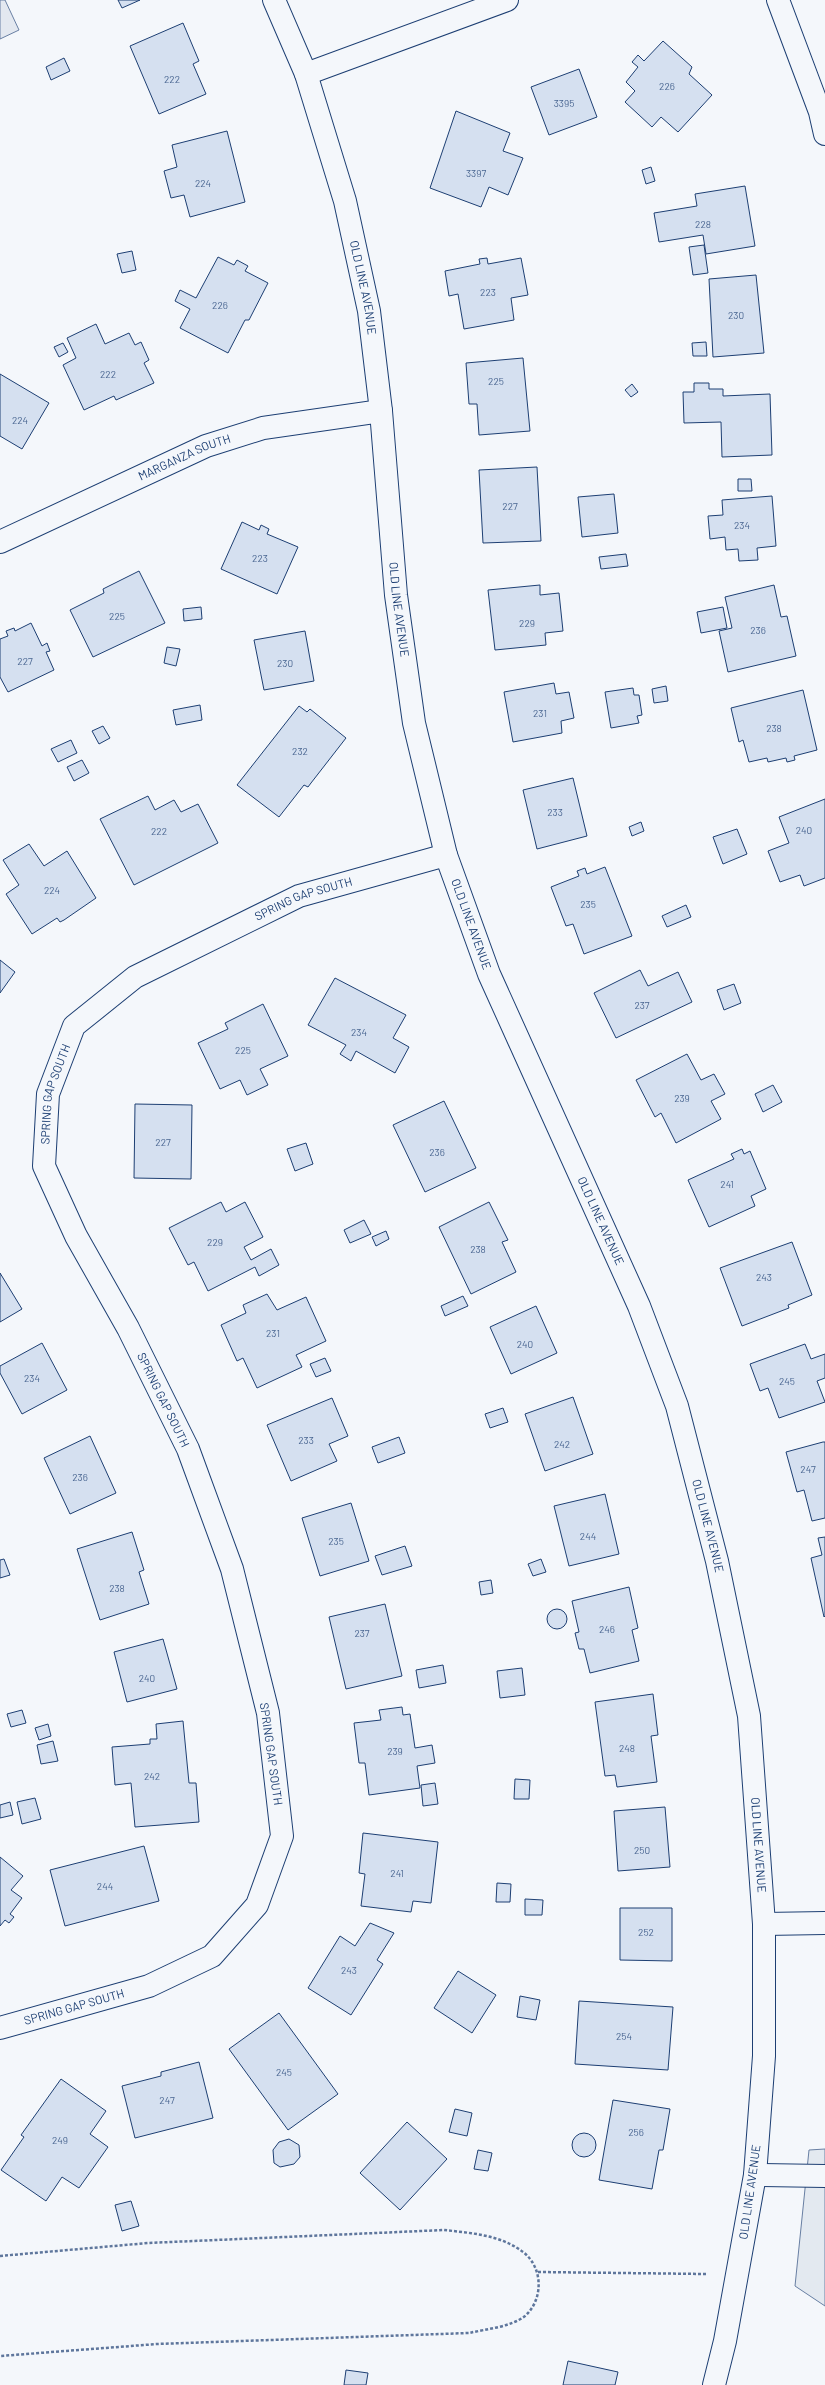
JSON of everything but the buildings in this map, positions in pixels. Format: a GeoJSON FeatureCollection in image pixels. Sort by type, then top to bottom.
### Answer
{"type":"FeatureCollection","features":[{"type":"Feature","properties":{"kind":"street","name":"OLD LINE AVENUE"},"geometry":{"type":"LineString","coordinates":[[274,0],[306,74],[345,201],[369,312],[381,411],[396,595],[414,723],[446,855],[489,974],[639,1306],[677,1406],[718,1561],[749,1716],[764,1924],[764,2056],[755,2175],[737,2274],[714,2385]]}},
{"type":"Feature","properties":{"kind":"street"},"geometry":{"type":"LineString","coordinates":[[306,74],[507,0]]}},
{"type":"Feature","properties":{"kind":"street"},"geometry":{"type":"LineString","coordinates":[[778,0],[820,112],[825,134]]}},
{"type":"Feature","properties":{"kind":"street","name":"MARGANZA SOUTH"},"geometry":{"type":"LineString","coordinates":[[0,542],[206,446],[263,428],[381,411]]}},
{"type":"Feature","properties":{"kind":"street","name":"SPRING GAP SOUTH"},"geometry":{"type":"LineString","coordinates":[[0,2028],[149,1986],[212,1956],[257,1905],[282,1836],[268,1713],[232,1569],[188,1449],[128,1328],[76,1236],[44,1166],[48,1094],[50,1087],[74,1026],[136,977],[299,896],[446,855]]}},
{"type":"Feature","properties":{"kind":"street"},"geometry":{"type":"LineString","coordinates":[[764,1924],[825,1923]]}},
{"type":"Feature","properties":{"kind":"street"},"geometry":{"type":"LineString","coordinates":[[755,2175],[825,2176]]}},
{"type":"Feature","properties":{"kind":"path"},"geometry":{"type":"LineString","coordinates":[[0,2256],[148,2243],[444,2230],[491,2236],[523,2252],[538,2272],[538,2294],[525,2316],[506,2324],[470,2333],[158,2344],[0,2356]]}},
{"type":"Feature","properties":{"kind":"path"},"geometry":{"type":"LineString","coordinates":[[538,2272],[737,2274]]}},
{"type":"Feature","properties":{"kind":"shaded area"},"geometry":{"type":"Polygon","coordinates":[[[0,0],[5,0],[19,30],[0,39],[0,0]]]}},
{"type":"Feature","properties":{"kind":"shaded area"},"geometry":{"type":"Polygon","coordinates":[[[825,2149],[825,2306],[795,2286],[809,2150],[825,2149]]]}}]}
